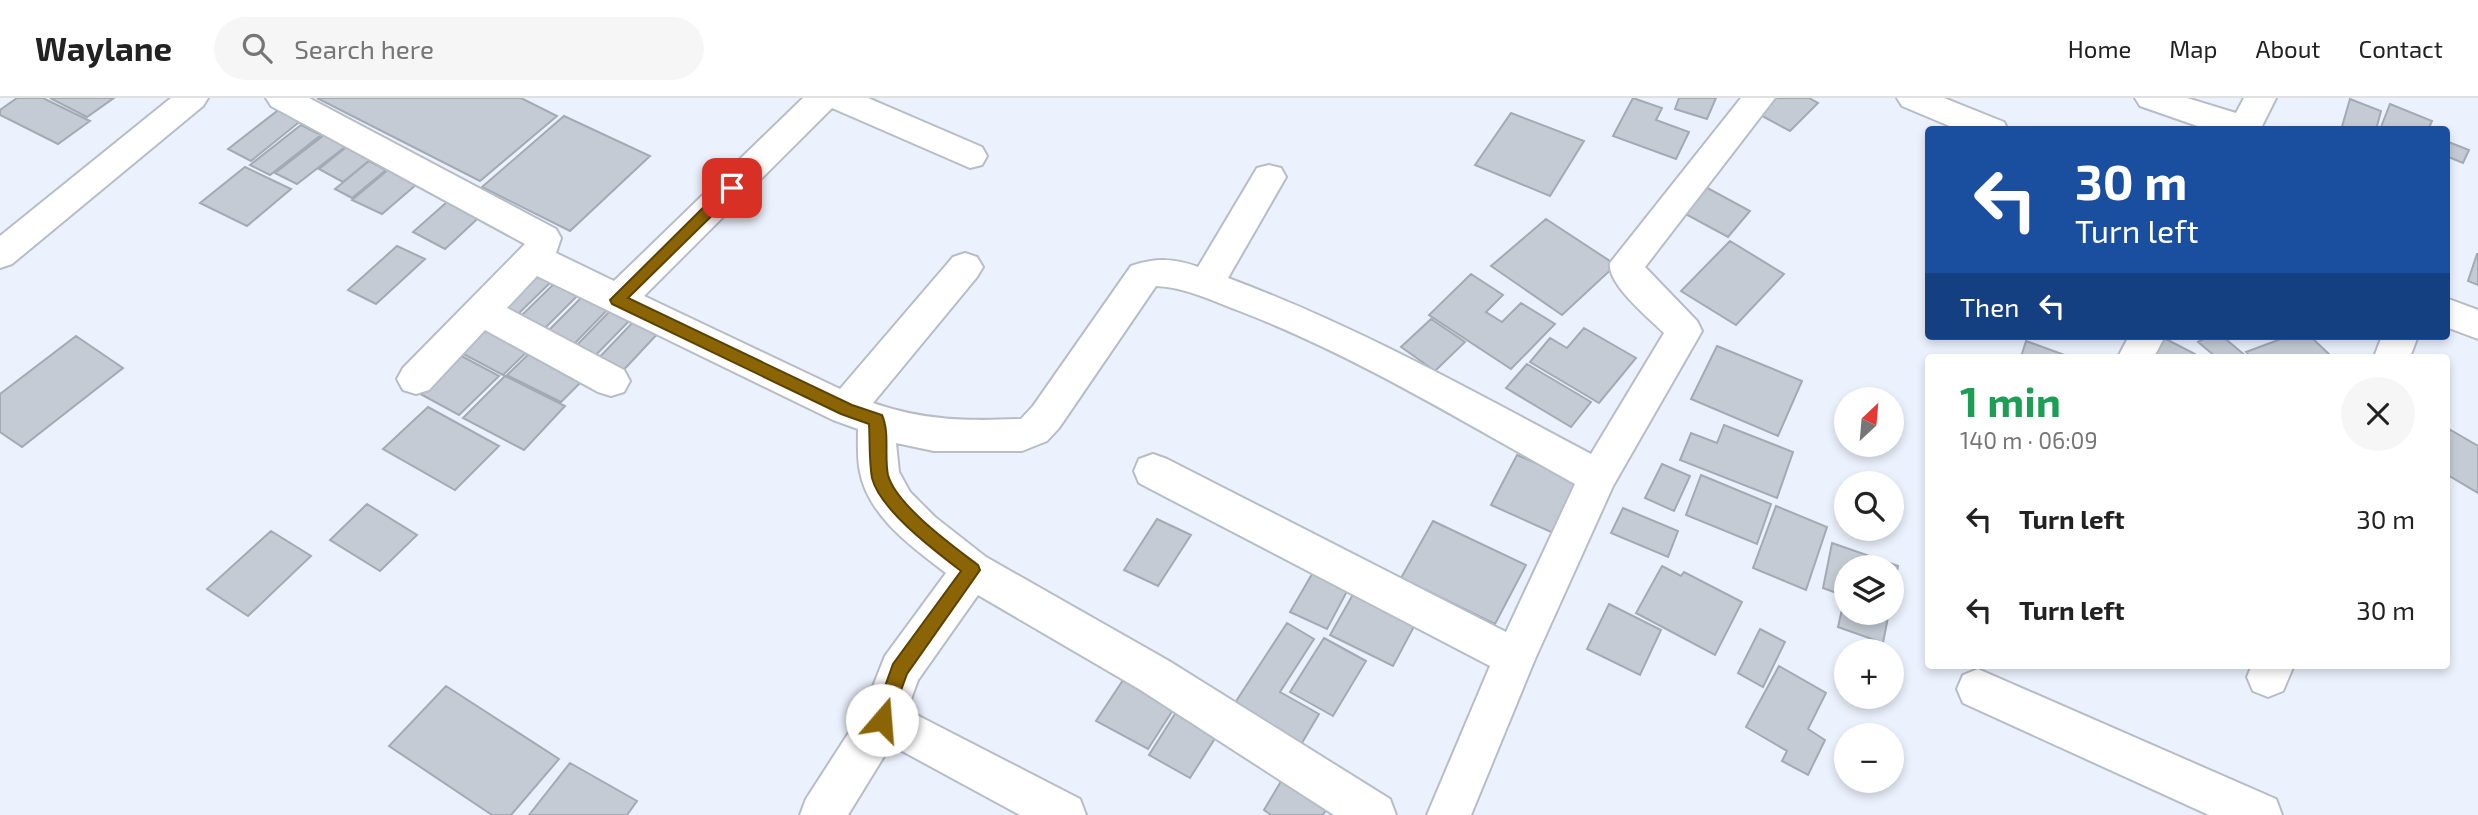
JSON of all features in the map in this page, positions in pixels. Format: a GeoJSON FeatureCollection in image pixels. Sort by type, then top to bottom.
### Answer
{"type":"FeatureCollection","features":[{"type":"Feature","properties":{"kind":"street"},"geometry":{"type":"LineString","coordinates":[[0,255],[192,98]]}},
{"type":"Feature","properties":{"kind":"street"},"geometry":{"type":"LineString","coordinates":[[282,98],[544,238],[544,243],[533,258],[416,379]]}},
{"type":"Feature","properties":{"kind":"street"},"geometry":{"type":"LineString","coordinates":[[617,300],[823,98]]}},
{"type":"Feature","properties":{"kind":"street"},"geometry":{"type":"LineString","coordinates":[[838,98],[970,156]]}},
{"type":"Feature","properties":{"kind":"street"},"geometry":{"type":"LineString","coordinates":[[1449,815],[1515,657],[1598,477],[1684,331],[1630,276],[1627,268],[1629,262],[1759,98]]}},
{"type":"Feature","properties":{"kind":"street"},"geometry":{"type":"LineString","coordinates":[[1913,98],[1982,126]]}},
{"type":"Feature","properties":{"kind":"street"},"geometry":{"type":"LineString","coordinates":[[2149,109],[2246,126],[2260,98]]}},
{"type":"Feature","properties":{"kind":"street"},"geometry":{"type":"LineString","coordinates":[[1207,284],[1269,177]]}},
{"type":"Feature","properties":{"kind":"street"},"geometry":{"type":"LineString","coordinates":[[533,258],[861,415],[908,431],[934,435],[1022,435],[1034,430],[1046,417],[1143,276],[1156,272],[1177,273],[1278,311],[1382,360],[1598,477]]}},
{"type":"Feature","properties":{"kind":"street"},"geometry":{"type":"LineString","coordinates":[[861,415],[965,267]]}},
{"type":"Feature","properties":{"kind":"street"},"geometry":{"type":"LineString","coordinates":[[481,312],[611,381]]}},
{"type":"Feature","properties":{"kind":"street"},"geometry":{"type":"LineString","coordinates":[[2450,314],[2478,325]]}},
{"type":"Feature","properties":{"kind":"street"},"geometry":{"type":"LineString","coordinates":[[861,415],[881,479],[899,507],[932,539],[972,570],[1154,675],[1374,815]]}},
{"type":"Feature","properties":{"kind":"street"},"geometry":{"type":"LineString","coordinates":[[1153,471],[1515,657]]}},
{"type":"Feature","properties":{"kind":"street"},"geometry":{"type":"LineString","coordinates":[[822,815],[882,720],[900,670],[972,570]]}},
{"type":"Feature","properties":{"kind":"street"},"geometry":{"type":"LineString","coordinates":[[1978,689],[2260,815]]}},
{"type":"Feature","properties":{"kind":"street"},"geometry":{"type":"LineString","coordinates":[[882,720],[913,733],[1064,815]]}},
{"type":"Feature","properties":{"kind":"building"},"geometry":{"type":"Polygon","coordinates":[[[17,98],[43,98],[90,121],[58,144],[0,115],[0,110],[17,98]]]}},
{"type":"Feature","properties":{"kind":"building"},"geometry":{"type":"Polygon","coordinates":[[[50,98],[114,98],[87,117],[50,98]]]}},
{"type":"Feature","properties":{"kind":"building"},"geometry":{"type":"Polygon","coordinates":[[[317,98],[521,98],[557,116],[480,181],[317,98]]]}},
{"type":"Feature","properties":{"kind":"building"},"geometry":{"type":"Polygon","coordinates":[[[1633,98],[1662,108],[1656,120],[1689,132],[1676,159],[1613,136],[1633,98]]]}},
{"type":"Feature","properties":{"kind":"building"},"geometry":{"type":"Polygon","coordinates":[[[1679,98],[1716,98],[1707,119],[1675,109],[1679,98]]]}},
{"type":"Feature","properties":{"kind":"building"},"geometry":{"type":"Polygon","coordinates":[[[1764,98],[1809,98],[1818,103],[1790,131],[1751,110],[1764,98]]]}},
{"type":"Feature","properties":{"kind":"building"},"geometry":{"type":"Polygon","coordinates":[[[2350,99],[2381,111],[2377,126],[2342,126],[2350,99]]]}},
{"type":"Feature","properties":{"kind":"building"},"geometry":{"type":"Polygon","coordinates":[[[2390,104],[2432,121],[2430,126],[2381,126],[2390,104]]]}},
{"type":"Feature","properties":{"kind":"building"},"geometry":{"type":"Polygon","coordinates":[[[281,108],[303,119],[251,161],[228,149],[281,108]]]}},
{"type":"Feature","properties":{"kind":"building"},"geometry":{"type":"Polygon","coordinates":[[[1511,113],[1584,141],[1550,196],[1475,165],[1511,113]]]}},
{"type":"Feature","properties":{"kind":"building"},"geometry":{"type":"Polygon","coordinates":[[[564,116],[650,156],[570,231],[482,187],[564,116]]]}},
{"type":"Feature","properties":{"kind":"building"},"geometry":{"type":"Polygon","coordinates":[[[301,125],[321,135],[270,175],[250,165],[301,125]]]}},
{"type":"Feature","properties":{"kind":"building"},"geometry":{"type":"Polygon","coordinates":[[[332,129],[354,140],[297,184],[275,173],[332,129]]]}},
{"type":"Feature","properties":{"kind":"building"},"geometry":{"type":"Polygon","coordinates":[[[354,141],[377,154],[343,182],[319,169],[354,141]]]}},
{"type":"Feature","properties":{"kind":"building"},"geometry":{"type":"Polygon","coordinates":[[[2450,143],[2469,150],[2463,163],[2450,158],[2450,143]]]}},
{"type":"Feature","properties":{"kind":"building"},"geometry":{"type":"Polygon","coordinates":[[[369,161],[386,170],[352,198],[335,189],[369,161]]]}},
{"type":"Feature","properties":{"kind":"building"},"geometry":{"type":"Polygon","coordinates":[[[395,164],[424,178],[382,214],[352,200],[395,164]]]}},
{"type":"Feature","properties":{"kind":"building"},"geometry":{"type":"Polygon","coordinates":[[[245,167],[291,189],[247,226],[200,203],[245,167]]]}},
{"type":"Feature","properties":{"kind":"building"},"geometry":{"type":"Polygon","coordinates":[[[1700,184],[1750,211],[1728,237],[1678,210],[1700,184]]]}},
{"type":"Feature","properties":{"kind":"building"},"geometry":{"type":"Polygon","coordinates":[[[456,194],[488,209],[445,249],[413,232],[456,194]]]}},
{"type":"Feature","properties":{"kind":"building"},"geometry":{"type":"Polygon","coordinates":[[[1546,219],[1616,265],[1562,315],[1491,266],[1546,219]]]}},
{"type":"Feature","properties":{"kind":"building"},"geometry":{"type":"Polygon","coordinates":[[[1730,241],[1784,274],[1736,325],[1681,291],[1730,241]]]}},
{"type":"Feature","properties":{"kind":"building"},"geometry":{"type":"Polygon","coordinates":[[[397,246],[425,259],[376,304],[348,290],[397,246]]]}},
{"type":"Feature","properties":{"kind":"building"},"geometry":{"type":"Polygon","coordinates":[[[2478,254],[2478,285],[2468,281],[2478,254]]]}},
{"type":"Feature","properties":{"kind":"building"},"geometry":{"type":"Polygon","coordinates":[[[531,265],[557,276],[516,316],[491,303],[531,265]]]}},
{"type":"Feature","properties":{"kind":"building"},"geometry":{"type":"Polygon","coordinates":[[[1471,274],[1503,295],[1486,312],[1502,322],[1521,303],[1555,324],[1511,369],[1429,315],[1471,274]]]}},
{"type":"Feature","properties":{"kind":"building"},"geometry":{"type":"Polygon","coordinates":[[[561,277],[585,288],[543,330],[519,318],[561,277]]]}},
{"type":"Feature","properties":{"kind":"building"},"geometry":{"type":"Polygon","coordinates":[[[590,289],[616,301],[572,346],[546,333],[590,289]]]}},
{"type":"Feature","properties":{"kind":"building"},"geometry":{"type":"Polygon","coordinates":[[[614,307],[633,317],[589,362],[570,352],[614,307]]]}},
{"type":"Feature","properties":{"kind":"building"},"geometry":{"type":"Polygon","coordinates":[[[488,318],[536,343],[503,375],[454,349],[488,318]]]}},
{"type":"Feature","properties":{"kind":"building"},"geometry":{"type":"Polygon","coordinates":[[[637,318],[661,330],[618,376],[593,364],[637,318]]]}},
{"type":"Feature","properties":{"kind":"building"},"geometry":{"type":"Polygon","coordinates":[[[1431,319],[1465,342],[1435,371],[1401,347],[1431,319]]]}},
{"type":"Feature","properties":{"kind":"building"},"geometry":{"type":"Polygon","coordinates":[[[1584,328],[1636,358],[1599,403],[1530,362],[1550,338],[1567,348],[1584,328]]]}},
{"type":"Feature","properties":{"kind":"building"},"geometry":{"type":"Polygon","coordinates":[[[76,336],[123,368],[22,447],[0,432],[0,394],[76,336]]]}},
{"type":"Feature","properties":{"kind":"building"},"geometry":{"type":"Polygon","coordinates":[[[2158,340],[2168,340],[2195,354],[2150,354],[2158,340]]]}},
{"type":"Feature","properties":{"kind":"building"},"geometry":{"type":"Polygon","coordinates":[[[2227,340],[2243,354],[2212,354],[2198,342],[2227,340]]]}},
{"type":"Feature","properties":{"kind":"building"},"geometry":{"type":"Polygon","coordinates":[[[2278,340],[2314,340],[2329,354],[2248,354],[2246,352],[2278,340]]]}},
{"type":"Feature","properties":{"kind":"building"},"geometry":{"type":"Polygon","coordinates":[[[2026,341],[2062,354],[2022,354],[2026,341]]]}},
{"type":"Feature","properties":{"kind":"building"},"geometry":{"type":"Polygon","coordinates":[[[537,346],[590,373],[561,402],[507,375],[537,346]]]}},
{"type":"Feature","properties":{"kind":"building"},"geometry":{"type":"Polygon","coordinates":[[[1717,346],[1802,381],[1778,436],[1691,399],[1717,346]]]}},
{"type":"Feature","properties":{"kind":"building"},"geometry":{"type":"Polygon","coordinates":[[[454,352],[499,376],[459,415],[413,390],[454,352]]]}},
{"type":"Feature","properties":{"kind":"building"},"geometry":{"type":"Polygon","coordinates":[[[1527,364],[1591,402],[1571,427],[1506,388],[1527,364]]]}},
{"type":"Feature","properties":{"kind":"building"},"geometry":{"type":"Polygon","coordinates":[[[505,376],[565,406],[524,450],[463,418],[505,376]]]}},
{"type":"Feature","properties":{"kind":"building"},"geometry":{"type":"Polygon","coordinates":[[[428,407],[499,446],[455,490],[383,449],[428,407]]]}},
{"type":"Feature","properties":{"kind":"building"},"geometry":{"type":"Polygon","coordinates":[[[1724,425],[1793,452],[1777,498],[1680,460],[1691,433],[1717,443],[1724,425]]]}},
{"type":"Feature","properties":{"kind":"building"},"geometry":{"type":"Polygon","coordinates":[[[2450,430],[2478,446],[2478,493],[2450,476],[2450,430]]]}},
{"type":"Feature","properties":{"kind":"building"},"geometry":{"type":"Polygon","coordinates":[[[1517,455],[1585,484],[1560,536],[1491,505],[1517,455]]]}},
{"type":"Feature","properties":{"kind":"building"},"geometry":{"type":"Polygon","coordinates":[[[1662,464],[1690,476],[1674,511],[1645,498],[1662,464]]]}},
{"type":"Feature","properties":{"kind":"building"},"geometry":{"type":"Polygon","coordinates":[[[1701,475],[1771,504],[1757,544],[1686,515],[1701,475]]]}},
{"type":"Feature","properties":{"kind":"building"},"geometry":{"type":"Polygon","coordinates":[[[367,504],[417,535],[380,571],[330,540],[367,504]]]}},
{"type":"Feature","properties":{"kind":"building"},"geometry":{"type":"Polygon","coordinates":[[[1776,506],[1827,527],[1806,590],[1753,568],[1776,506]]]}},
{"type":"Feature","properties":{"kind":"building"},"geometry":{"type":"Polygon","coordinates":[[[1623,508],[1678,531],[1668,557],[1611,533],[1623,508]]]}},
{"type":"Feature","properties":{"kind":"building"},"geometry":{"type":"Polygon","coordinates":[[[1157,519],[1191,535],[1158,586],[1124,570],[1157,519]]]}},
{"type":"Feature","properties":{"kind":"building"},"geometry":{"type":"Polygon","coordinates":[[[1433,521],[1526,565],[1495,624],[1401,578],[1433,521]]]}},
{"type":"Feature","properties":{"kind":"building"},"geometry":{"type":"Polygon","coordinates":[[[271,531],[311,556],[248,616],[207,589],[271,531]]]}},
{"type":"Feature","properties":{"kind":"building"},"geometry":{"type":"Polygon","coordinates":[[[1832,543],[1866,555],[1834,555],[1834,592],[1823,588],[1832,543]]]}},
{"type":"Feature","properties":{"kind":"building"},"geometry":{"type":"Polygon","coordinates":[[[1319,562],[1354,578],[1327,629],[1290,612],[1319,562]]]}},
{"type":"Feature","properties":{"kind":"building"},"geometry":{"type":"Polygon","coordinates":[[[1662,566],[1681,576],[1684,572],[1742,602],[1715,655],[1636,613],[1662,566]]]}},
{"type":"Feature","properties":{"kind":"building"},"geometry":{"type":"Polygon","coordinates":[[[1356,589],[1418,619],[1393,666],[1330,635],[1356,589]]]}},
{"type":"Feature","properties":{"kind":"building"},"geometry":{"type":"Polygon","coordinates":[[[1609,604],[1661,630],[1640,675],[1587,649],[1609,604]]]}},
{"type":"Feature","properties":{"kind":"building"},"geometry":{"type":"Polygon","coordinates":[[[1287,623],[1314,639],[1280,692],[1319,714],[1299,748],[1231,709],[1287,623]]]}},
{"type":"Feature","properties":{"kind":"building"},"geometry":{"type":"Polygon","coordinates":[[[1886,625],[1884,639],[1872,639],[1838,627],[1886,625]]]}},
{"type":"Feature","properties":{"kind":"building"},"geometry":{"type":"Polygon","coordinates":[[[1760,629],[1785,642],[1763,687],[1738,673],[1760,629]]]}},
{"type":"Feature","properties":{"kind":"building"},"geometry":{"type":"Polygon","coordinates":[[[1324,638],[1366,661],[1333,716],[1290,692],[1324,638]]]}},
{"type":"Feature","properties":{"kind":"building"},"geometry":{"type":"Polygon","coordinates":[[[1779,666],[1826,693],[1808,729],[1825,740],[1808,775],[1782,761],[1787,751],[1746,727],[1779,666]]]}},
{"type":"Feature","properties":{"kind":"building"},"geometry":{"type":"Polygon","coordinates":[[[1129,671],[1180,699],[1148,749],[1096,721],[1129,671]]]}},
{"type":"Feature","properties":{"kind":"building"},"geometry":{"type":"Polygon","coordinates":[[[446,686],[559,759],[511,815],[492,815],[389,746],[446,686]]]}},
{"type":"Feature","properties":{"kind":"building"},"geometry":{"type":"Polygon","coordinates":[[[1178,709],[1219,732],[1190,778],[1149,755],[1178,709]]]}},
{"type":"Feature","properties":{"kind":"building"},"geometry":{"type":"Polygon","coordinates":[[[570,763],[637,801],[627,815],[529,815],[570,763]]]}},
{"type":"Feature","properties":{"kind":"building"},"geometry":{"type":"Polygon","coordinates":[[[1290,766],[1336,793],[1323,815],[1271,815],[1264,810],[1290,766]]]}},
{"type":"Feature","properties":{"kind":"route"},"geometry":{"type":"LineString","coordinates":[[732,188],[617,300],[846,409],[876,420],[881,479],[899,507],[932,539],[972,570],[900,670],[882,720]]}}]}
